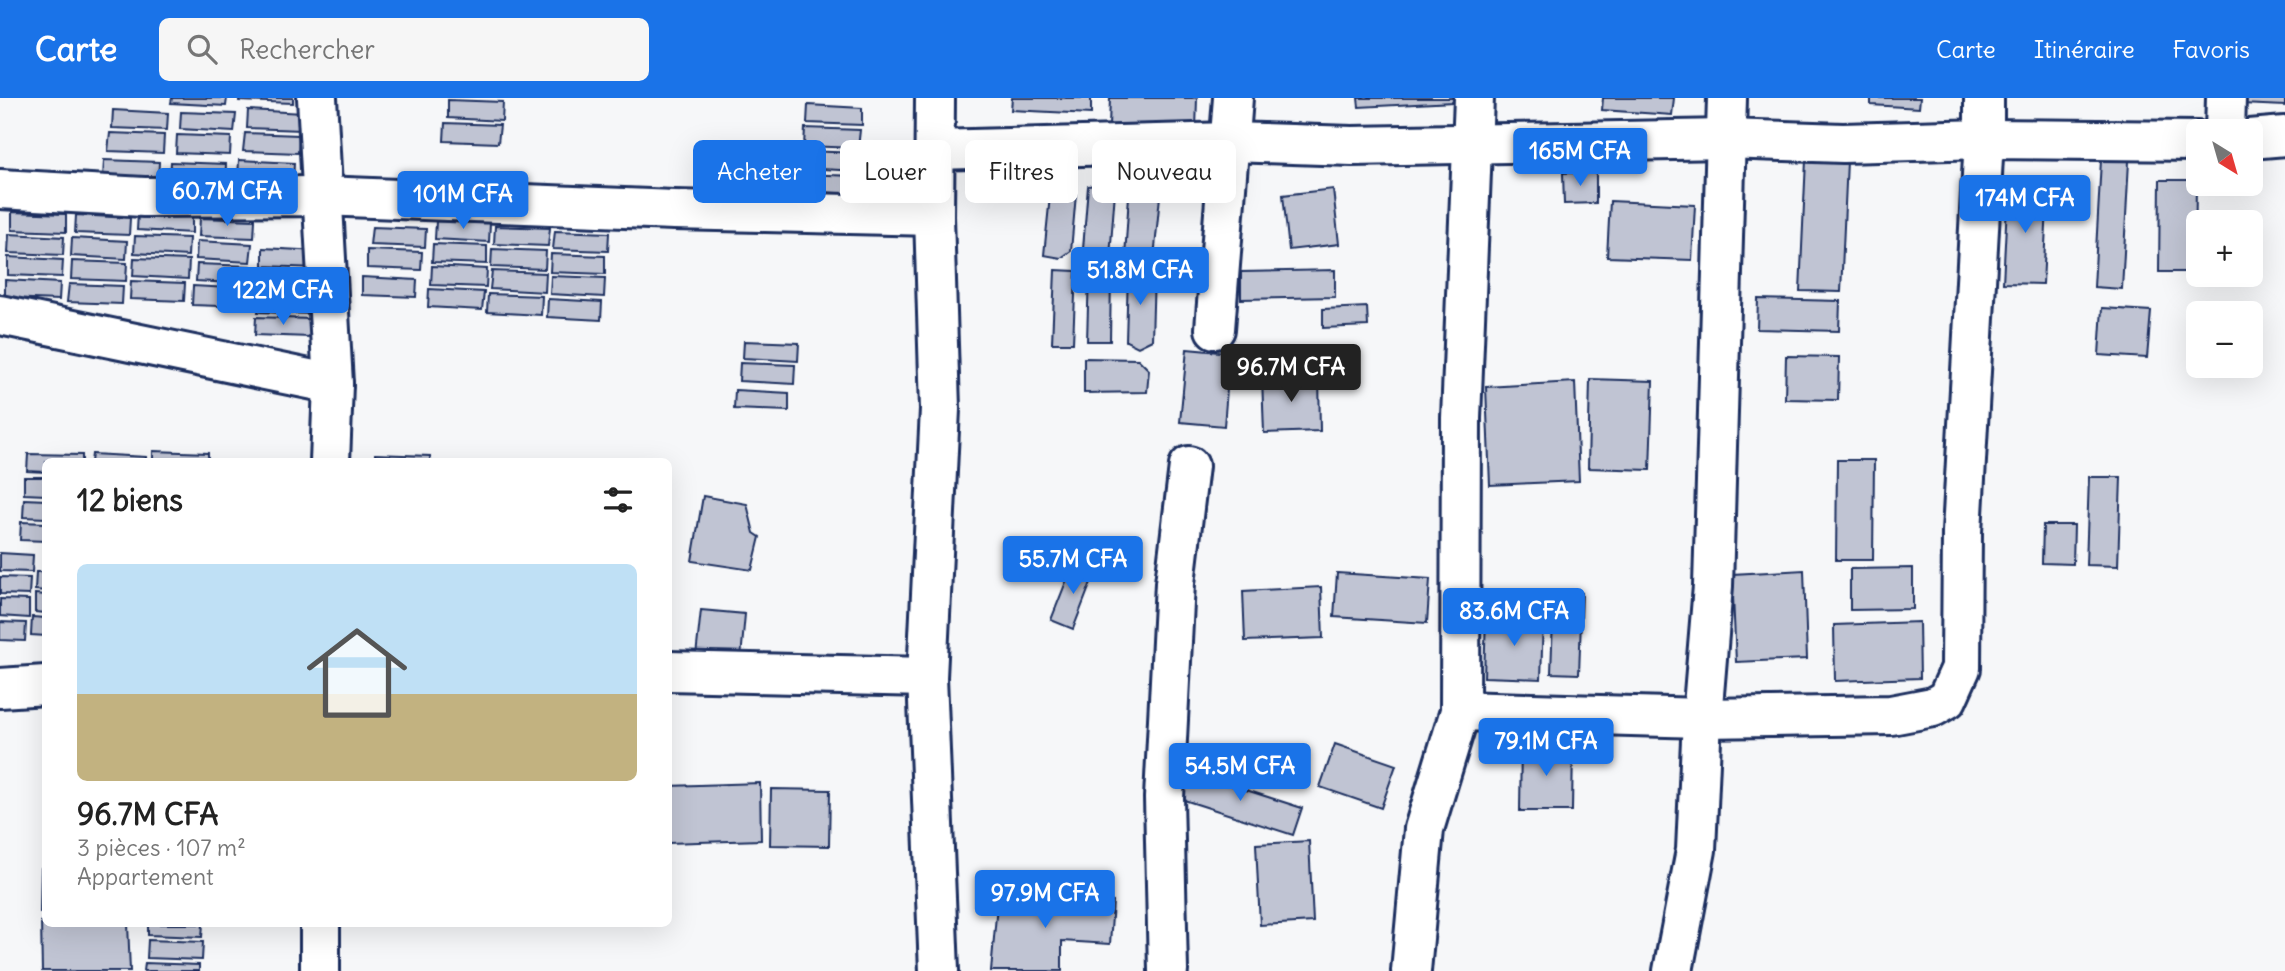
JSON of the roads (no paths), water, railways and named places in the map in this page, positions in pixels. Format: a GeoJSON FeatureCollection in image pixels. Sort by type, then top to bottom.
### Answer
{"type":"FeatureCollection","features":[{"type":"Feature","properties":{"kind":"street"},"geometry":{"type":"LineString","coordinates":[[317,98],[333,384],[330,458]]}},
{"type":"Feature","properties":{"kind":"street"},"geometry":{"type":"LineString","coordinates":[[935,98],[935,140]]}},
{"type":"Feature","properties":{"kind":"street"},"geometry":{"type":"LineString","coordinates":[[1231,140],[1233,98]]}},
{"type":"Feature","properties":{"kind":"street"},"geometry":{"type":"LineString","coordinates":[[1411,971],[1424,829],[1460,711],[1461,418],[1474,98]]}},
{"type":"Feature","properties":{"kind":"street"},"geometry":{"type":"LineString","coordinates":[[1673,971],[1696,850],[1702,718],[1713,586],[1727,98]]}},
{"type":"Feature","properties":{"kind":"street"},"geometry":{"type":"LineString","coordinates":[[1460,711],[1702,718],[1891,715],[1933,707],[1947,699],[1961,668],[1962,532],[1984,98]]}},
{"type":"Feature","properties":{"kind":"street"},"geometry":{"type":"LineString","coordinates":[[2225,119],[2226,98]]}},
{"type":"Feature","properties":{"kind":"street"},"geometry":{"type":"LineString","coordinates":[[2263,138],[2285,136]]}},
{"type":"Feature","properties":{"kind":"street"},"geometry":{"type":"LineString","coordinates":[[1236,142],[1352,146],[1726,139],[1843,144],[1984,139],[2186,141]]}},
{"type":"Feature","properties":{"kind":"street"},"geometry":{"type":"LineString","coordinates":[[951,150],[1092,146]]}},
{"type":"Feature","properties":{"kind":"street"},"geometry":{"type":"LineString","coordinates":[[0,189],[144,197],[322,196],[674,210],[934,216]]}},
{"type":"Feature","properties":{"kind":"street"},"geometry":{"type":"LineString","coordinates":[[934,203],[940,409],[927,677],[939,971]]}},
{"type":"Feature","properties":{"kind":"street"},"geometry":{"type":"LineString","coordinates":[[1215,329],[1226,203]]}},
{"type":"Feature","properties":{"kind":"street"},"geometry":{"type":"LineString","coordinates":[[0,315],[333,384]]}},
{"type":"Feature","properties":{"kind":"street"},"geometry":{"type":"LineString","coordinates":[[1168,971],[1164,798],[1175,583],[1189,466]]}},
{"type":"Feature","properties":{"kind":"street"},"geometry":{"type":"LineString","coordinates":[[672,671],[927,677]]}},
{"type":"Feature","properties":{"kind":"street"},"geometry":{"type":"LineString","coordinates":[[0,688],[42,685]]}},
{"type":"Feature","properties":{"kind":"street"},"geometry":{"type":"LineString","coordinates":[[320,927],[320,971]]}}]}
